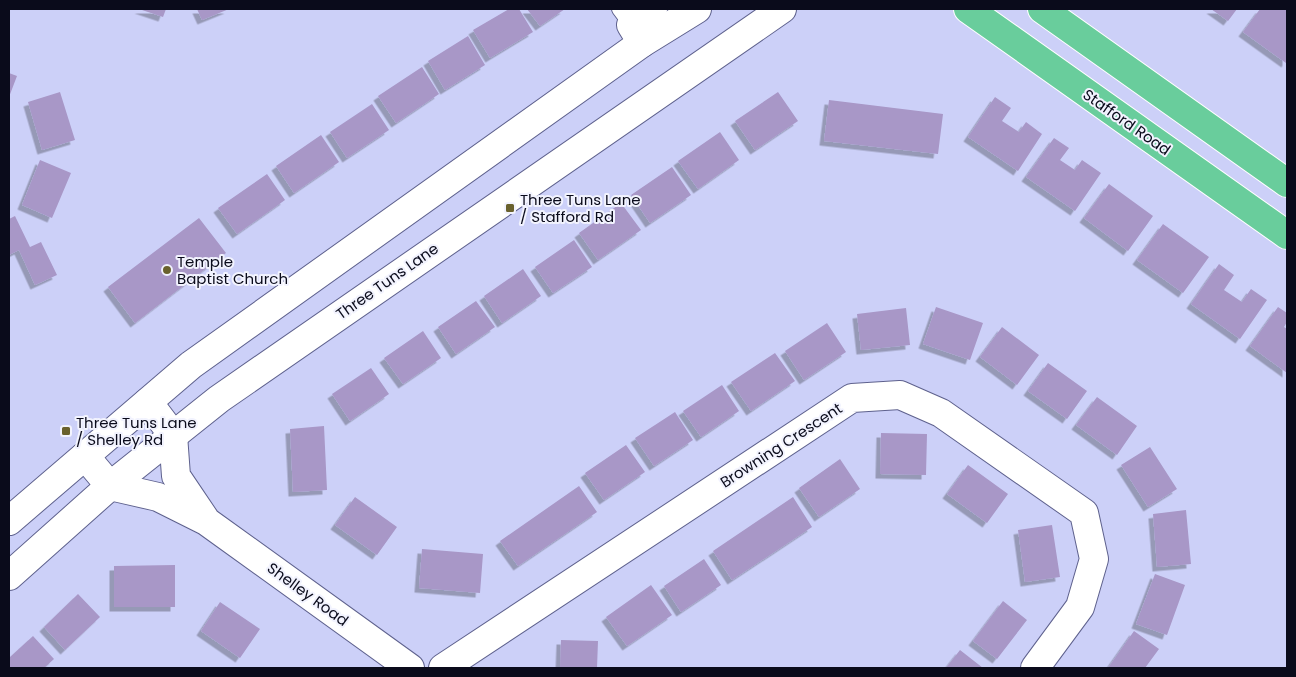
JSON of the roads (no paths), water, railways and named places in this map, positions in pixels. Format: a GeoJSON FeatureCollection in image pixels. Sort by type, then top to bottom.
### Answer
{"type":"FeatureCollection","features":[{"type":"Feature","properties":{"kind":"highway","name":"Stafford Road"},"geometry":{"type":"LineString","coordinates":[[968,9],[1287,235]]}},
{"type":"Feature","properties":{"kind":"highway"},"geometry":{"type":"LineString","coordinates":[[1042,9],[1287,183]]}},
{"type":"Feature","properties":{"kind":"street"},"geometry":{"type":"LineString","coordinates":[[9,521],[199,359],[653,9]]}},
{"type":"Feature","properties":{"kind":"street"},"geometry":{"type":"LineString","coordinates":[[631,26],[697,9]]}},
{"type":"Feature","properties":{"kind":"street","name":"Three Tuns Lane"},"geometry":{"type":"LineString","coordinates":[[9,576],[110,486],[219,398],[782,9]]}},
{"type":"Feature","properties":{"kind":"street","name":"Browning Crescent"},"geometry":{"type":"LineString","coordinates":[[443,668],[852,398],[900,395],[941,413],[1084,513],[1094,560],[1080,607],[1035,668]]}},
{"type":"Feature","properties":{"kind":"street"},"geometry":{"type":"LineString","coordinates":[[148,402],[174,435]]}},
{"type":"Feature","properties":{"kind":"street","name":"Shelley Road"},"geometry":{"type":"LineString","coordinates":[[174,435],[176,476],[206,521]]}},
{"type":"Feature","properties":{"kind":"street"},"geometry":{"type":"LineString","coordinates":[[85,456],[110,486]]}},
{"type":"Feature","properties":{"kind":"street","name":"Shelley Road"},"geometry":{"type":"LineString","coordinates":[[110,486],[158,497],[206,521],[410,668]]}},
{"type":"Feature","properties":{"kind":"place","name":"Three Tuns Lane / Stafford Rd"},"geometry":{"type":"Point","coordinates":[510,208]}},
{"type":"Feature","properties":{"kind":"place","name":"Temple Baptist Church"},"geometry":{"type":"Point","coordinates":[167,270]}},
{"type":"Feature","properties":{"kind":"place","name":"Three Tuns Lane / Shelley Rd"},"geometry":{"type":"Point","coordinates":[66,431]}}]}
